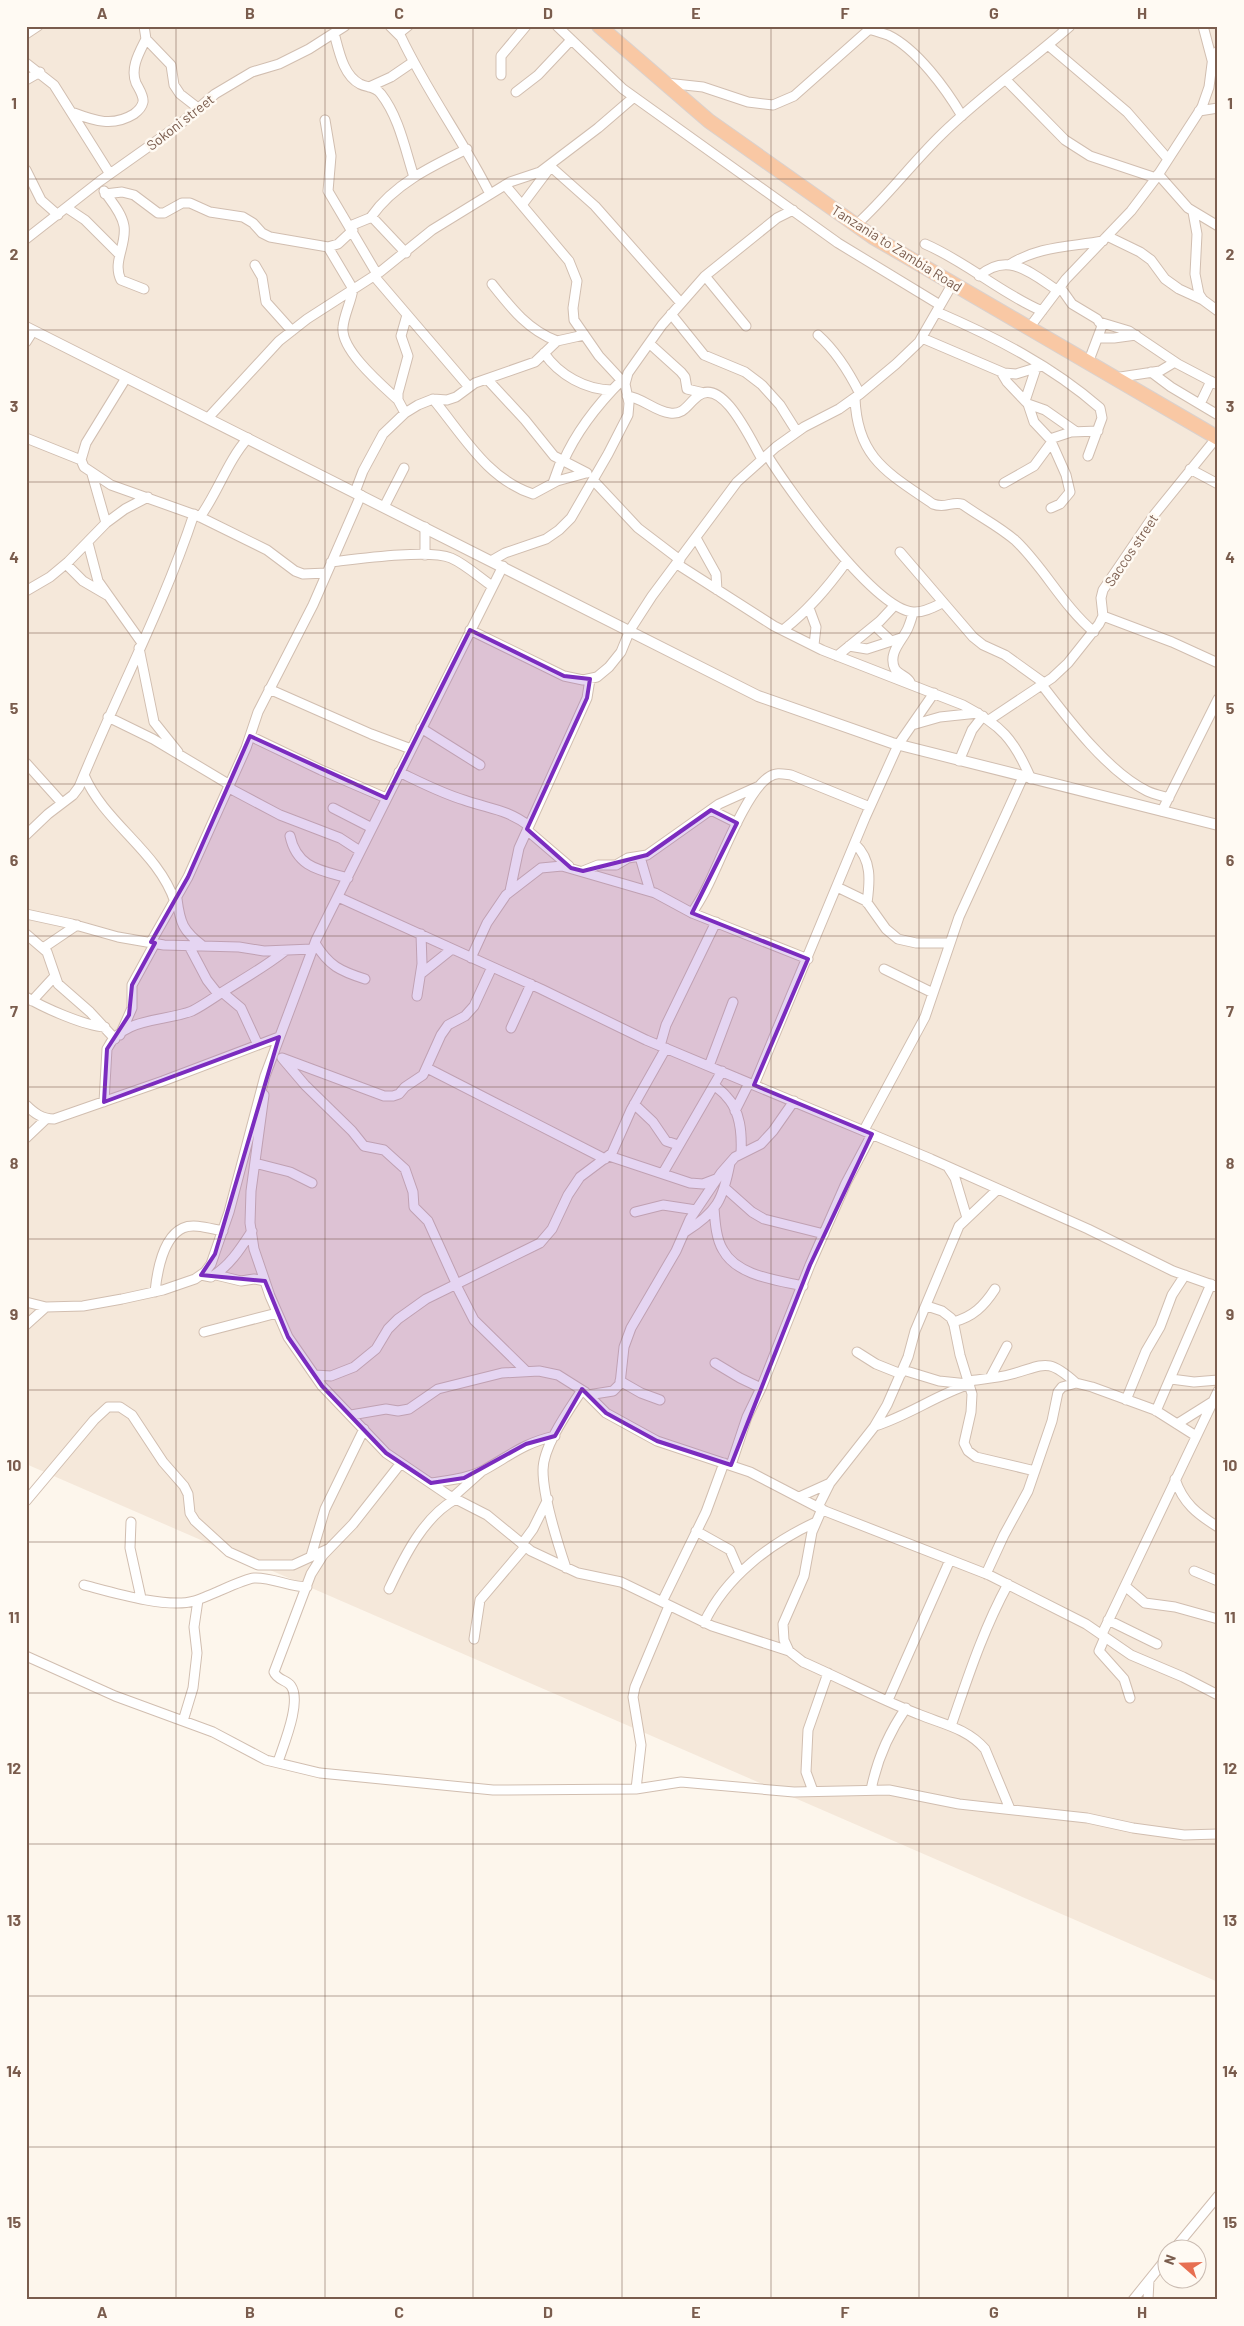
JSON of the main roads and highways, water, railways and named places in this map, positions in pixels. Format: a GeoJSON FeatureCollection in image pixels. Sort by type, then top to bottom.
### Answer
{"type":"FeatureCollection","features":[{"type":"Feature","properties":{"kind":"highway","name":"Tanzania to Zambia Road"},"geometry":{"type":"LineString","coordinates":[[599,26],[663,83],[742,145],[856,225],[1088,363],[1218,437]]}}]}
